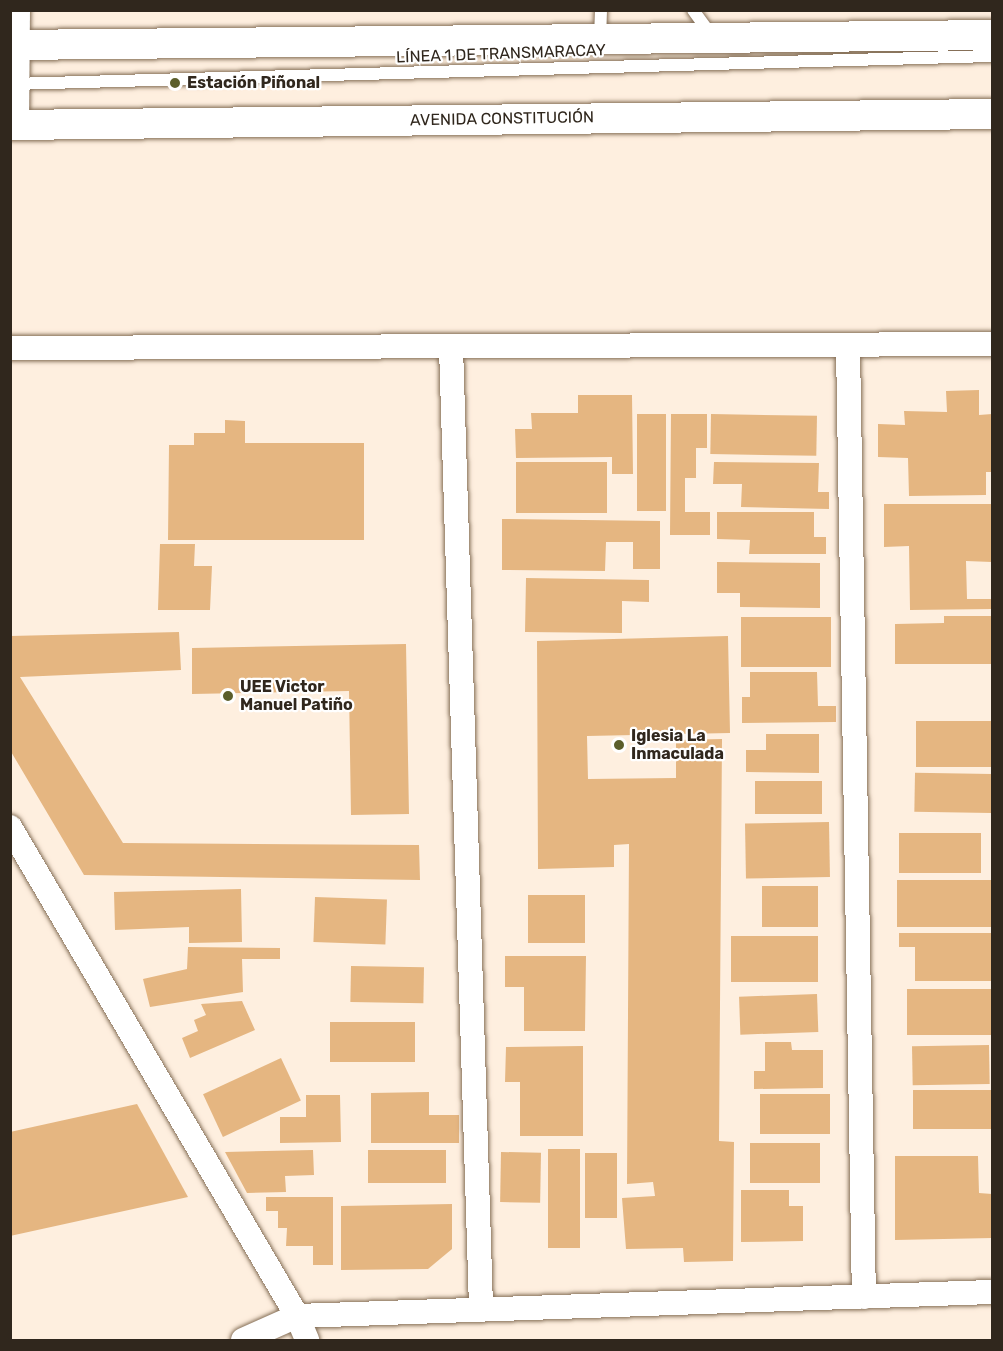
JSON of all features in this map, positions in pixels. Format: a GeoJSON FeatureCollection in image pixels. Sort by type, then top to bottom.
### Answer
{"type":"FeatureCollection","features":[{"type":"Feature","properties":{"kind":"street"},"geometry":{"type":"LineString","coordinates":[[14,125],[14,45],[18,10]]}},
{"type":"Feature","properties":{"kind":"street"},"geometry":{"type":"LineString","coordinates":[[14,45],[714,40],[993,35]]}},
{"type":"Feature","properties":{"kind":"street","name":"AVENIDA CONSTITUCIÓN"},"geometry":{"type":"LineString","coordinates":[[14,125],[993,114]]}},
{"type":"Feature","properties":{"kind":"street"},"geometry":{"type":"LineString","coordinates":[[10,348],[993,344]]}},
{"type":"Feature","properties":{"kind":"street"},"geometry":{"type":"LineString","coordinates":[[848,346],[864,1296]]}},
{"type":"Feature","properties":{"kind":"street"},"geometry":{"type":"LineString","coordinates":[[450,347],[481,1310]]}},
{"type":"Feature","properties":{"kind":"street"},"geometry":{"type":"LineString","coordinates":[[10,827],[297,1316],[307,1341]]}},
{"type":"Feature","properties":{"kind":"street"},"geometry":{"type":"LineString","coordinates":[[243,1341],[297,1316],[993,1292]]}},
{"type":"Feature","properties":{"kind":"lane"},"geometry":{"type":"LineString","coordinates":[[600,40],[601,10]]}},
{"type":"Feature","properties":{"kind":"lane"},"geometry":{"type":"LineString","coordinates":[[693,10],[714,40]]}},
{"type":"Feature","properties":{"kind":"lane","name":"LÍNEA 1 DE TRANSMARACAY"},"geometry":{"type":"LineString","coordinates":[[14,84],[993,56]]}},
{"type":"Feature","properties":{"kind":"building"},"geometry":{"type":"Polygon","coordinates":[[[979,390],[979,415],[992,414],[992,472],[986,472],[986,495],[909,496],[908,458],[878,457],[878,424],[905,425],[904,411],[947,412],[946,391],[979,390]]]}},
{"type":"Feature","properties":{"kind":"building"},"geometry":{"type":"Polygon","coordinates":[[[578,395],[632,395],[633,474],[612,474],[612,457],[516,458],[515,429],[532,429],[531,413],[578,413],[578,395]]]}},
{"type":"Feature","properties":{"kind":"building"},"geometry":{"type":"Polygon","coordinates":[[[637,414],[666,414],[666,511],[637,511],[637,414]]]}},
{"type":"Feature","properties":{"kind":"building"},"geometry":{"type":"Polygon","coordinates":[[[671,414],[707,414],[707,448],[696,448],[696,478],[685,478],[685,512],[710,512],[710,535],[670,535],[671,414]]]}},
{"type":"Feature","properties":{"kind":"building"},"geometry":{"type":"Polygon","coordinates":[[[711,414],[817,416],[816,456],[710,454],[711,414]]]}},
{"type":"Feature","properties":{"kind":"building"},"geometry":{"type":"Polygon","coordinates":[[[225,420],[245,421],[245,443],[364,443],[364,540],[168,540],[169,445],[194,445],[194,433],[225,433],[225,420]]]}},
{"type":"Feature","properties":{"kind":"building"},"geometry":{"type":"Polygon","coordinates":[[[516,462],[607,462],[607,513],[516,513],[516,462]]]}},
{"type":"Feature","properties":{"kind":"building"},"geometry":{"type":"Polygon","coordinates":[[[714,462],[819,463],[818,492],[829,492],[829,509],[741,507],[742,484],[713,484],[714,462]]]}},
{"type":"Feature","properties":{"kind":"building"},"geometry":{"type":"Polygon","coordinates":[[[884,504],[992,504],[992,562],[966,561],[967,599],[992,599],[992,609],[910,610],[909,546],[884,547],[884,504]]]}},
{"type":"Feature","properties":{"kind":"building"},"geometry":{"type":"Polygon","coordinates":[[[717,512],[814,512],[814,537],[826,537],[826,554],[749,554],[750,540],[717,539],[717,512]]]}},
{"type":"Feature","properties":{"kind":"building"},"geometry":{"type":"Polygon","coordinates":[[[502,519],[660,521],[660,569],[633,569],[633,542],[606,542],[605,571],[502,570],[502,519]]]}},
{"type":"Feature","properties":{"kind":"building"},"geometry":{"type":"Polygon","coordinates":[[[160,544],[195,544],[194,566],[212,566],[210,610],[158,610],[160,544]]]}},
{"type":"Feature","properties":{"kind":"building"},"geometry":{"type":"Polygon","coordinates":[[[717,562],[820,563],[820,608],[740,607],[740,593],[717,593],[717,562]]]}},
{"type":"Feature","properties":{"kind":"building"},"geometry":{"type":"Polygon","coordinates":[[[526,578],[649,580],[649,602],[622,601],[622,633],[525,632],[526,578]]]}},
{"type":"Feature","properties":{"kind":"building"},"geometry":{"type":"Polygon","coordinates":[[[944,616],[992,616],[992,664],[895,664],[895,624],[944,623],[944,616]]]}},
{"type":"Feature","properties":{"kind":"building"},"geometry":{"type":"Polygon","coordinates":[[[741,617],[831,617],[831,667],[741,667],[741,617]]]}},
{"type":"Feature","properties":{"kind":"building"},"geometry":{"type":"Polygon","coordinates":[[[179,632],[181,670],[20,677],[123,843],[419,845],[420,880],[84,875],[10,750],[10,636],[179,632]]]}},
{"type":"Feature","properties":{"kind":"building"},"geometry":{"type":"Polygon","coordinates":[[[728,636],[730,733],[587,736],[588,779],[676,778],[676,740],[722,739],[719,1141],[734,1142],[733,1261],[684,1262],[683,1248],[626,1249],[622,1198],[655,1196],[653,1182],[627,1184],[629,844],[614,845],[614,867],[538,869],[537,641],[728,636]]]}},
{"type":"Feature","properties":{"kind":"building"},"geometry":{"type":"Polygon","coordinates":[[[406,644],[409,814],[351,815],[349,691],[192,694],[192,648],[406,644]]]}},
{"type":"Feature","properties":{"kind":"building"},"geometry":{"type":"Polygon","coordinates":[[[750,672],[817,672],[818,706],[836,706],[836,722],[742,723],[742,697],[750,697],[750,672]]]}},
{"type":"Feature","properties":{"kind":"building"},"geometry":{"type":"Polygon","coordinates":[[[916,721],[992,721],[992,767],[916,767],[916,721]]]}},
{"type":"Feature","properties":{"kind":"building"},"geometry":{"type":"Polygon","coordinates":[[[766,734],[819,734],[819,773],[746,772],[746,750],[766,750],[766,734]]]}},
{"type":"Feature","properties":{"kind":"building"},"geometry":{"type":"Polygon","coordinates":[[[915,773],[992,774],[991,813],[914,812],[915,773]]]}},
{"type":"Feature","properties":{"kind":"building"},"geometry":{"type":"Polygon","coordinates":[[[755,781],[822,781],[822,814],[755,814],[755,781]]]}},
{"type":"Feature","properties":{"kind":"building"},"geometry":{"type":"Polygon","coordinates":[[[829,822],[830,877],[746,878],[745,823],[829,822]]]}},
{"type":"Feature","properties":{"kind":"building"},"geometry":{"type":"Polygon","coordinates":[[[899,833],[981,833],[981,873],[899,873],[899,833]]]}},
{"type":"Feature","properties":{"kind":"building"},"geometry":{"type":"Polygon","coordinates":[[[897,880],[992,880],[992,927],[897,927],[897,880]]]}},
{"type":"Feature","properties":{"kind":"building"},"geometry":{"type":"Polygon","coordinates":[[[762,886],[818,886],[818,927],[762,927],[762,886]]]}},
{"type":"Feature","properties":{"kind":"building"},"geometry":{"type":"Polygon","coordinates":[[[241,889],[242,942],[189,943],[189,927],[115,930],[114,892],[241,889]]]}},
{"type":"Feature","properties":{"kind":"building"},"geometry":{"type":"Polygon","coordinates":[[[528,895],[585,895],[585,943],[528,943],[528,895]]]}},
{"type":"Feature","properties":{"kind":"building"},"geometry":{"type":"Polygon","coordinates":[[[315,897],[387,900],[385,944],[313,942],[315,897]]]}},
{"type":"Feature","properties":{"kind":"building"},"geometry":{"type":"Polygon","coordinates":[[[899,933],[992,933],[992,981],[915,981],[915,947],[899,947],[899,933]]]}},
{"type":"Feature","properties":{"kind":"building"},"geometry":{"type":"Polygon","coordinates":[[[731,936],[818,936],[818,982],[731,982],[731,936]]]}},
{"type":"Feature","properties":{"kind":"building"},"geometry":{"type":"Polygon","coordinates":[[[188,947],[280,948],[280,959],[242,959],[243,992],[150,1007],[143,979],[187,969],[188,947]]]}},
{"type":"Feature","properties":{"kind":"building"},"geometry":{"type":"Polygon","coordinates":[[[505,956],[586,956],[585,1031],[524,1031],[524,987],[505,987],[505,956]]]}},
{"type":"Feature","properties":{"kind":"building"},"geometry":{"type":"Polygon","coordinates":[[[351,966],[424,967],[423,1003],[350,1002],[351,966]]]}},
{"type":"Feature","properties":{"kind":"building"},"geometry":{"type":"Polygon","coordinates":[[[907,989],[992,989],[992,1035],[907,1035],[907,989]]]}},
{"type":"Feature","properties":{"kind":"building"},"geometry":{"type":"Polygon","coordinates":[[[817,994],[818,1032],[740,1035],[739,997],[817,994]]]}},
{"type":"Feature","properties":{"kind":"building"},"geometry":{"type":"Polygon","coordinates":[[[242,1001],[255,1030],[190,1058],[182,1038],[198,1031],[194,1020],[206,1015],[201,1004],[242,1001]]]}},
{"type":"Feature","properties":{"kind":"building"},"geometry":{"type":"Polygon","coordinates":[[[330,1022],[415,1022],[415,1062],[330,1062],[330,1022]]]}},
{"type":"Feature","properties":{"kind":"building"},"geometry":{"type":"Polygon","coordinates":[[[765,1042],[791,1042],[792,1050],[823,1050],[823,1088],[754,1089],[754,1071],[765,1071],[765,1042]]]}},
{"type":"Feature","properties":{"kind":"building"},"geometry":{"type":"Polygon","coordinates":[[[989,1045],[990,1084],[913,1085],[912,1046],[989,1045]]]}},
{"type":"Feature","properties":{"kind":"building"},"geometry":{"type":"Polygon","coordinates":[[[583,1046],[583,1136],[520,1136],[520,1082],[505,1082],[506,1047],[583,1046]]]}},
{"type":"Feature","properties":{"kind":"building"},"geometry":{"type":"Polygon","coordinates":[[[281,1058],[301,1101],[223,1137],[203,1094],[281,1058]]]}},
{"type":"Feature","properties":{"kind":"building"},"geometry":{"type":"Polygon","coordinates":[[[913,1090],[992,1090],[992,1129],[913,1129],[913,1090]]]}},
{"type":"Feature","properties":{"kind":"building"},"geometry":{"type":"Polygon","coordinates":[[[429,1092],[429,1115],[459,1115],[459,1143],[371,1143],[371,1093],[429,1092]]]}},
{"type":"Feature","properties":{"kind":"building"},"geometry":{"type":"Polygon","coordinates":[[[760,1094],[830,1094],[830,1134],[760,1134],[760,1094]]]}},
{"type":"Feature","properties":{"kind":"building"},"geometry":{"type":"Polygon","coordinates":[[[306,1095],[340,1095],[341,1142],[280,1143],[280,1117],[306,1117],[306,1095]]]}},
{"type":"Feature","properties":{"kind":"building"},"geometry":{"type":"Polygon","coordinates":[[[137,1104],[188,1197],[10,1236],[10,1132],[137,1104]]]}},
{"type":"Feature","properties":{"kind":"building"},"geometry":{"type":"Polygon","coordinates":[[[750,1143],[820,1143],[820,1183],[750,1183],[750,1143]]]}},
{"type":"Feature","properties":{"kind":"building"},"geometry":{"type":"Polygon","coordinates":[[[548,1149],[580,1149],[580,1248],[548,1248],[548,1149]]]}},
{"type":"Feature","properties":{"kind":"building"},"geometry":{"type":"Polygon","coordinates":[[[313,1150],[314,1175],[285,1176],[286,1192],[247,1193],[225,1152],[313,1150]]]}},
{"type":"Feature","properties":{"kind":"building"},"geometry":{"type":"Polygon","coordinates":[[[368,1150],[446,1150],[446,1183],[368,1183],[368,1150]]]}},
{"type":"Feature","properties":{"kind":"building"},"geometry":{"type":"Polygon","coordinates":[[[501,1152],[541,1153],[540,1203],[500,1202],[501,1152]]]}},
{"type":"Feature","properties":{"kind":"building"},"geometry":{"type":"Polygon","coordinates":[[[585,1153],[617,1153],[617,1218],[585,1218],[585,1153]]]}},
{"type":"Feature","properties":{"kind":"building"},"geometry":{"type":"Polygon","coordinates":[[[895,1156],[978,1156],[979,1193],[992,1194],[992,1238],[895,1240],[895,1156]]]}},
{"type":"Feature","properties":{"kind":"building"},"geometry":{"type":"Polygon","coordinates":[[[741,1190],[789,1190],[789,1206],[803,1206],[803,1241],[741,1242],[741,1190]]]}},
{"type":"Feature","properties":{"kind":"building"},"geometry":{"type":"Polygon","coordinates":[[[266,1197],[333,1197],[333,1265],[313,1265],[313,1246],[286,1246],[287,1228],[278,1228],[278,1211],[266,1211],[266,1197]]]}},
{"type":"Feature","properties":{"kind":"building"},"geometry":{"type":"Polygon","coordinates":[[[452,1204],[452,1249],[428,1269],[341,1270],[341,1206],[452,1204]]]}},
{"type":"Feature","properties":{"kind":"place","name":"Estación Piñonal"},"geometry":{"type":"Point","coordinates":[175,83]}},
{"type":"Feature","properties":{"kind":"place","name":"UEE Victor Manuel Patiño"},"geometry":{"type":"Point","coordinates":[228,696]}},
{"type":"Feature","properties":{"kind":"place","name":"Iglesia La Inmaculada"},"geometry":{"type":"Point","coordinates":[619,745]}}]}
